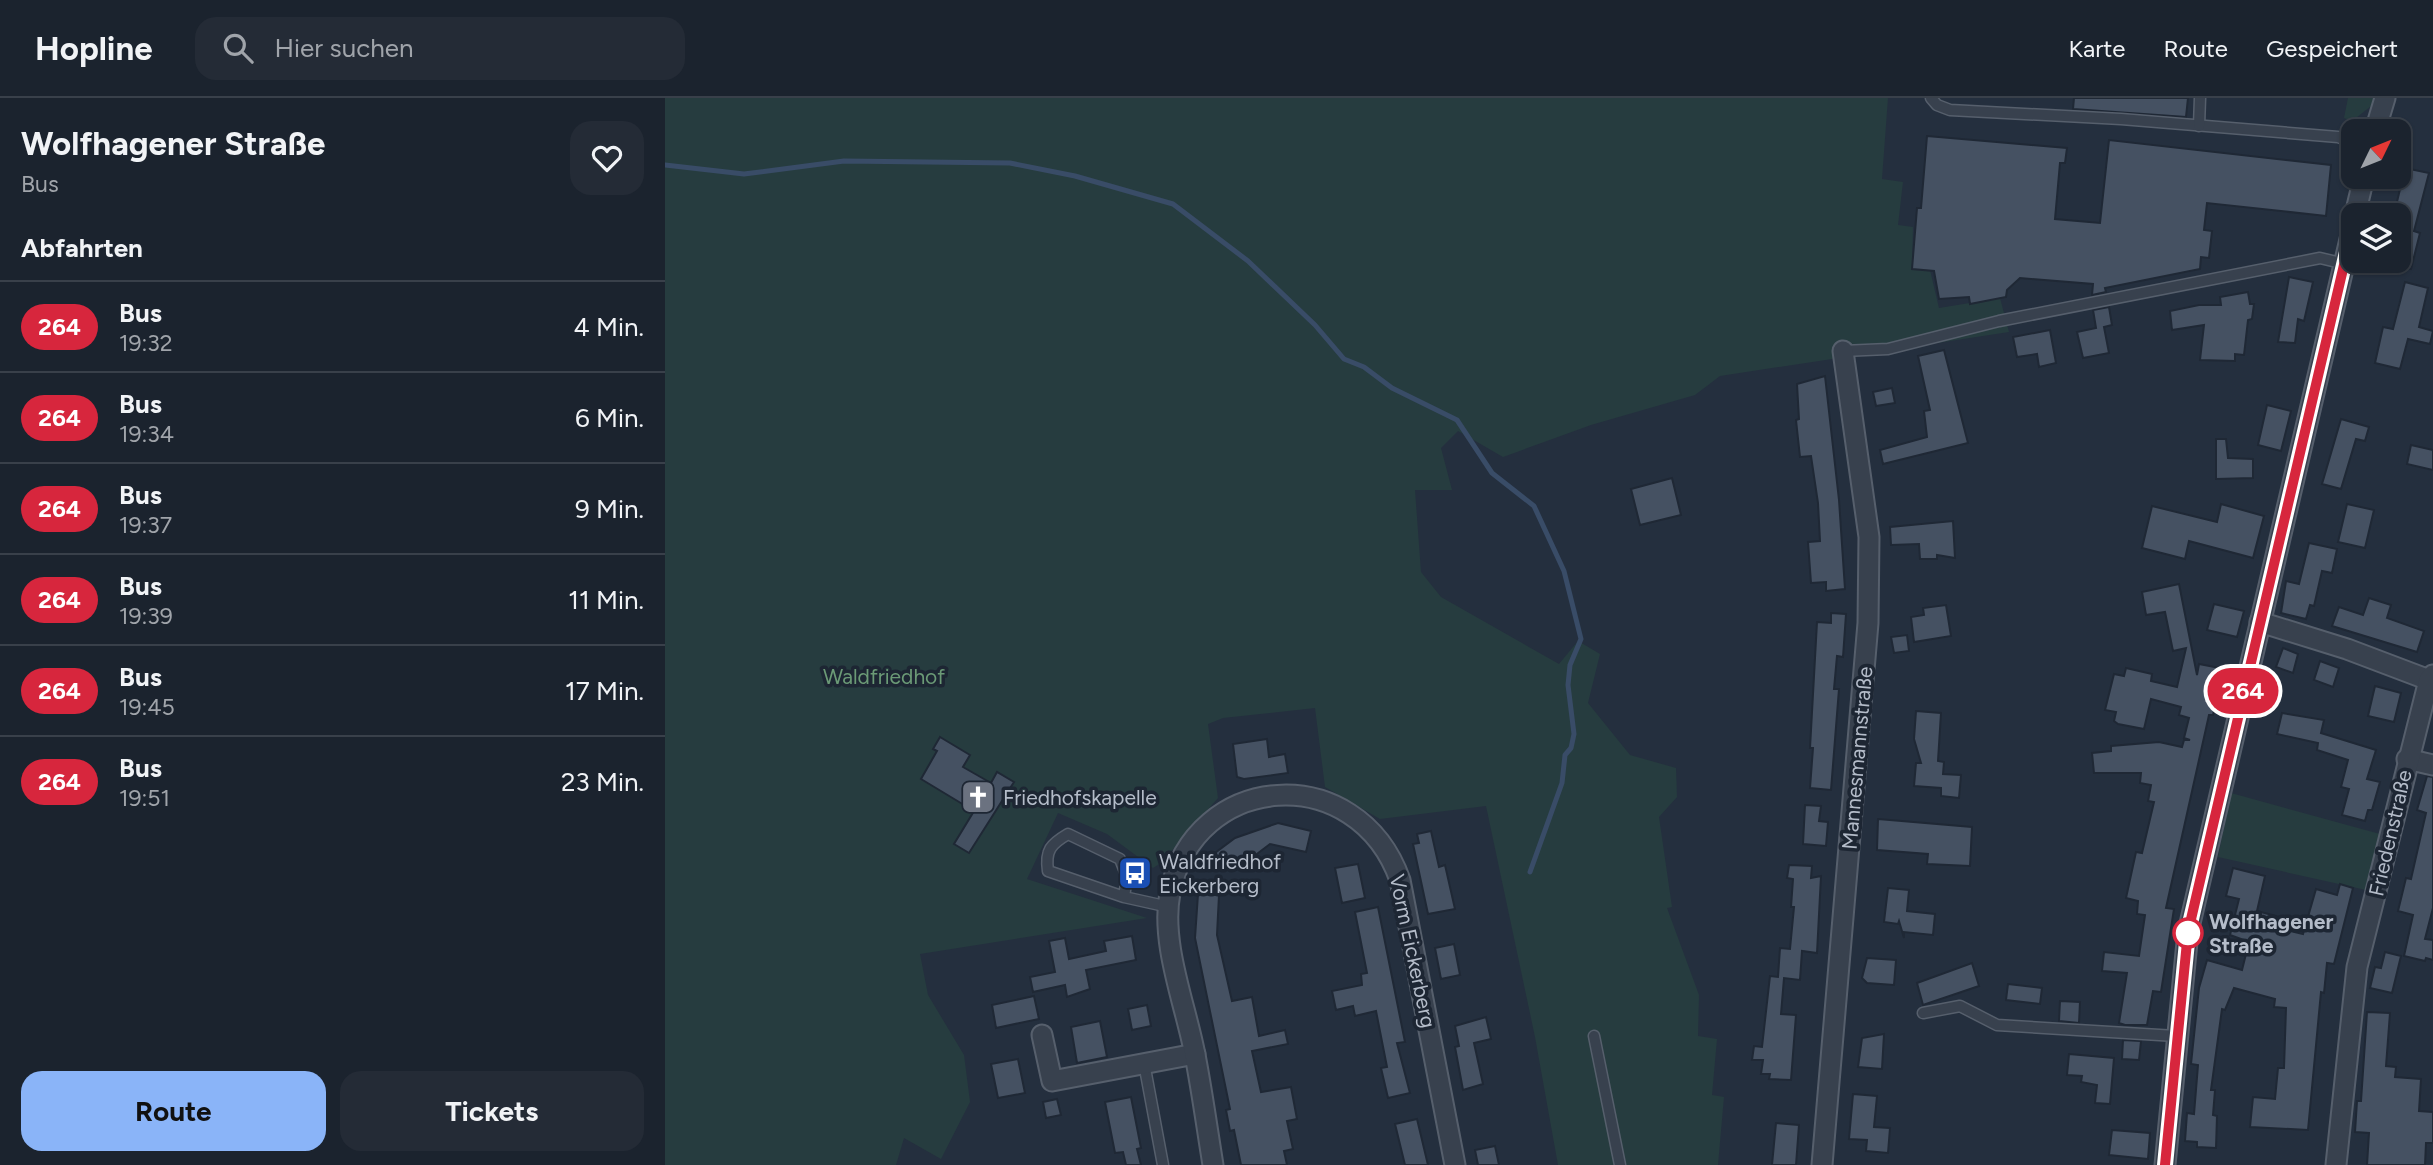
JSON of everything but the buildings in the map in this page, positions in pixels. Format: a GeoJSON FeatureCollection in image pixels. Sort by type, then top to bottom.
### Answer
{"type":"FeatureCollection","features":[{"type":"Feature","properties":{"kind":"street"},"geometry":{"type":"LineString","coordinates":[[2379,119],[2385,98]]}},
{"type":"Feature","properties":{"kind":"street"},"geometry":{"type":"LineString","coordinates":[[2165,1165],[2188,932],[2343,273]]}},
{"type":"Feature","properties":{"kind":"street","name":"Mannesmannstraße"},"geometry":{"type":"LineString","coordinates":[[1822,1165],[1868,623],[1869,537],[1843,351]]}},
{"type":"Feature","properties":{"kind":"street","name":"Friedenstraße"},"geometry":{"type":"LineString","coordinates":[[2260,622],[2432,679],[2407,759],[2353,989],[2336,1165]]}},
{"type":"Feature","properties":{"kind":"street"},"geometry":{"type":"LineString","coordinates":[[2407,759],[2433,765]]}},
{"type":"Feature","properties":{"kind":"street","name":"Vorm Eickerberg"},"geometry":{"type":"LineString","coordinates":[[1213,1165],[1195,1054],[1177,979],[1168,907],[1173,877],[1181,857],[1199,834],[1227,812],[1264,798],[1302,794],[1325,800],[1357,816],[1383,844],[1400,880],[1455,1165]]}},
{"type":"Feature","properties":{"kind":"street"},"geometry":{"type":"LineString","coordinates":[[1042,1035],[1052,1081],[1195,1054]]}},
{"type":"Feature","properties":{"kind":"lane"},"geometry":{"type":"LineString","coordinates":[[1931,98],[1937,105],[1949,110],[2341,138]]}},
{"type":"Feature","properties":{"kind":"lane"},"geometry":{"type":"LineString","coordinates":[[2199,126],[2200,98]]}},
{"type":"Feature","properties":{"kind":"lane"},"geometry":{"type":"LineString","coordinates":[[1843,351],[1888,349],[1999,321],[2320,258],[2341,263]]}},
{"type":"Feature","properties":{"kind":"lane"},"geometry":{"type":"LineString","coordinates":[[1125,897],[1127,877],[1120,859],[1068,834],[1052,843],[1046,857],[1048,871],[1125,897],[1168,907]]}},
{"type":"Feature","properties":{"kind":"lane"},"geometry":{"type":"LineString","coordinates":[[1923,1013],[1960,1006],[1997,1025],[2176,1036]]}},
{"type":"Feature","properties":{"kind":"lane"},"geometry":{"type":"LineString","coordinates":[[1594,1036],[1619,1165]]}},
{"type":"Feature","properties":{"kind":"lane"},"geometry":{"type":"LineString","coordinates":[[1145,1063],[1164,1165]]}},
{"type":"Feature","properties":{"kind":"green space","name":"Waldfriedhof"},"geometry":{"type":"Polygon","coordinates":[[[665,98],[1888,98],[1882,179],[1903,182],[1898,225],[1913,227],[1912,267],[1930,270],[1939,308],[2000,298],[2009,332],[1720,376],[1695,395],[1591,425],[1503,457],[1458,431],[1441,448],[1452,490],[1415,490],[1421,572],[1441,597],[1559,664],[1578,641],[1600,654],[1588,703],[1630,755],[1676,768],[1677,797],[1659,817],[1672,907],[1667,908],[1699,995],[1698,1036],[1717,1039],[1712,1095],[1724,1097],[1718,1165],[1558,1165],[1535,1037],[1486,806],[1380,819],[1325,787],[1315,708],[1223,718],[1208,724],[1218,798],[1161,863],[1153,868],[1107,834],[1058,813],[1027,879],[1147,918],[920,954],[928,995],[964,1055],[970,1102],[941,1159],[904,1138],[896,1165],[665,1165],[665,98]]]}},
{"type":"Feature","properties":{"kind":"green space"},"geometry":{"type":"Polygon","coordinates":[[[2348,98],[2377,98],[2375,103],[2355,119],[2344,118],[2348,98]]]}},
{"type":"Feature","properties":{"kind":"green space"},"geometry":{"type":"Polygon","coordinates":[[[2231,793],[2380,834],[2366,890],[2218,857],[2231,793]]]}},
{"type":"Feature","properties":{"kind":"waterway"},"geometry":{"type":"LineString","coordinates":[[665,165],[744,174],[844,161],[1010,163],[1075,176],[1173,204],[1248,261],[1315,325],[1344,359],[1364,367],[1392,388],[1457,420],[1492,473],[1534,506],[1564,571],[1581,639],[1570,665],[1568,685],[1574,734],[1571,748],[1565,755],[1562,783],[1530,872]]}},
{"type":"Feature","properties":{"kind":"bus line","name":"264"},"geometry":{"type":"LineString","coordinates":[[2165,1165],[2188,932],[2342,273]]}},
{"type":"Feature","properties":{"kind":"place","name":"Friedhofskapelle"},"geometry":{"type":"Point","coordinates":[978,797]}},
{"type":"Feature","properties":{"kind":"place","name":"Waldfriedhof Eickerberg"},"geometry":{"type":"Point","coordinates":[1135,873]}},
{"type":"Feature","properties":{"kind":"place","name":"Wolfhagener Straße"},"geometry":{"type":"Point","coordinates":[2188,933]}}]}
